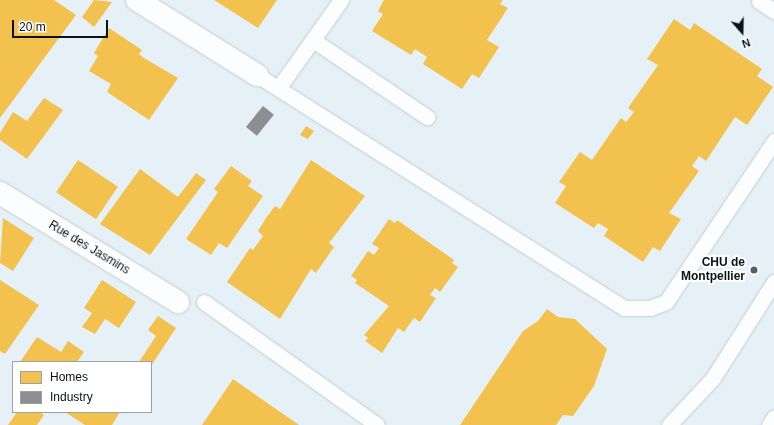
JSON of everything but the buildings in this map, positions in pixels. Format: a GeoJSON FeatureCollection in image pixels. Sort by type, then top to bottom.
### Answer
{"type":"FeatureCollection","features":[{"type":"Feature","properties":{"kind":"street"},"geometry":{"type":"LineString","coordinates":[[137,0],[256,75]]}},
{"type":"Feature","properties":{"kind":"street","name":"Rue des Jasmins"},"geometry":{"type":"LineString","coordinates":[[0,193],[178,302]]}},
{"type":"Feature","properties":{"kind":"lane"},"geometry":{"type":"LineString","coordinates":[[279,87],[341,0]]}},
{"type":"Feature","properties":{"kind":"lane"},"geometry":{"type":"LineString","coordinates":[[759,1],[774,11]]}},
{"type":"Feature","properties":{"kind":"lane"},"geometry":{"type":"LineString","coordinates":[[313,40],[427,117]]}},
{"type":"Feature","properties":{"kind":"lane"},"geometry":{"type":"LineString","coordinates":[[256,75],[279,87],[624,308],[650,308],[666,302],[774,141]]}},
{"type":"Feature","properties":{"kind":"lane"},"geometry":{"type":"LineString","coordinates":[[669,425],[713,378],[774,282]]}},
{"type":"Feature","properties":{"kind":"lane"},"geometry":{"type":"LineString","coordinates":[[204,302],[377,425]]}},
{"type":"Feature","properties":{"kind":"lane"},"geometry":{"type":"LineString","coordinates":[[769,425],[774,417]]}},
{"type":"Feature","properties":{"kind":"place","name":"CHU de Montpellier"},"geometry":{"type":"Point","coordinates":[754,270]}}]}
